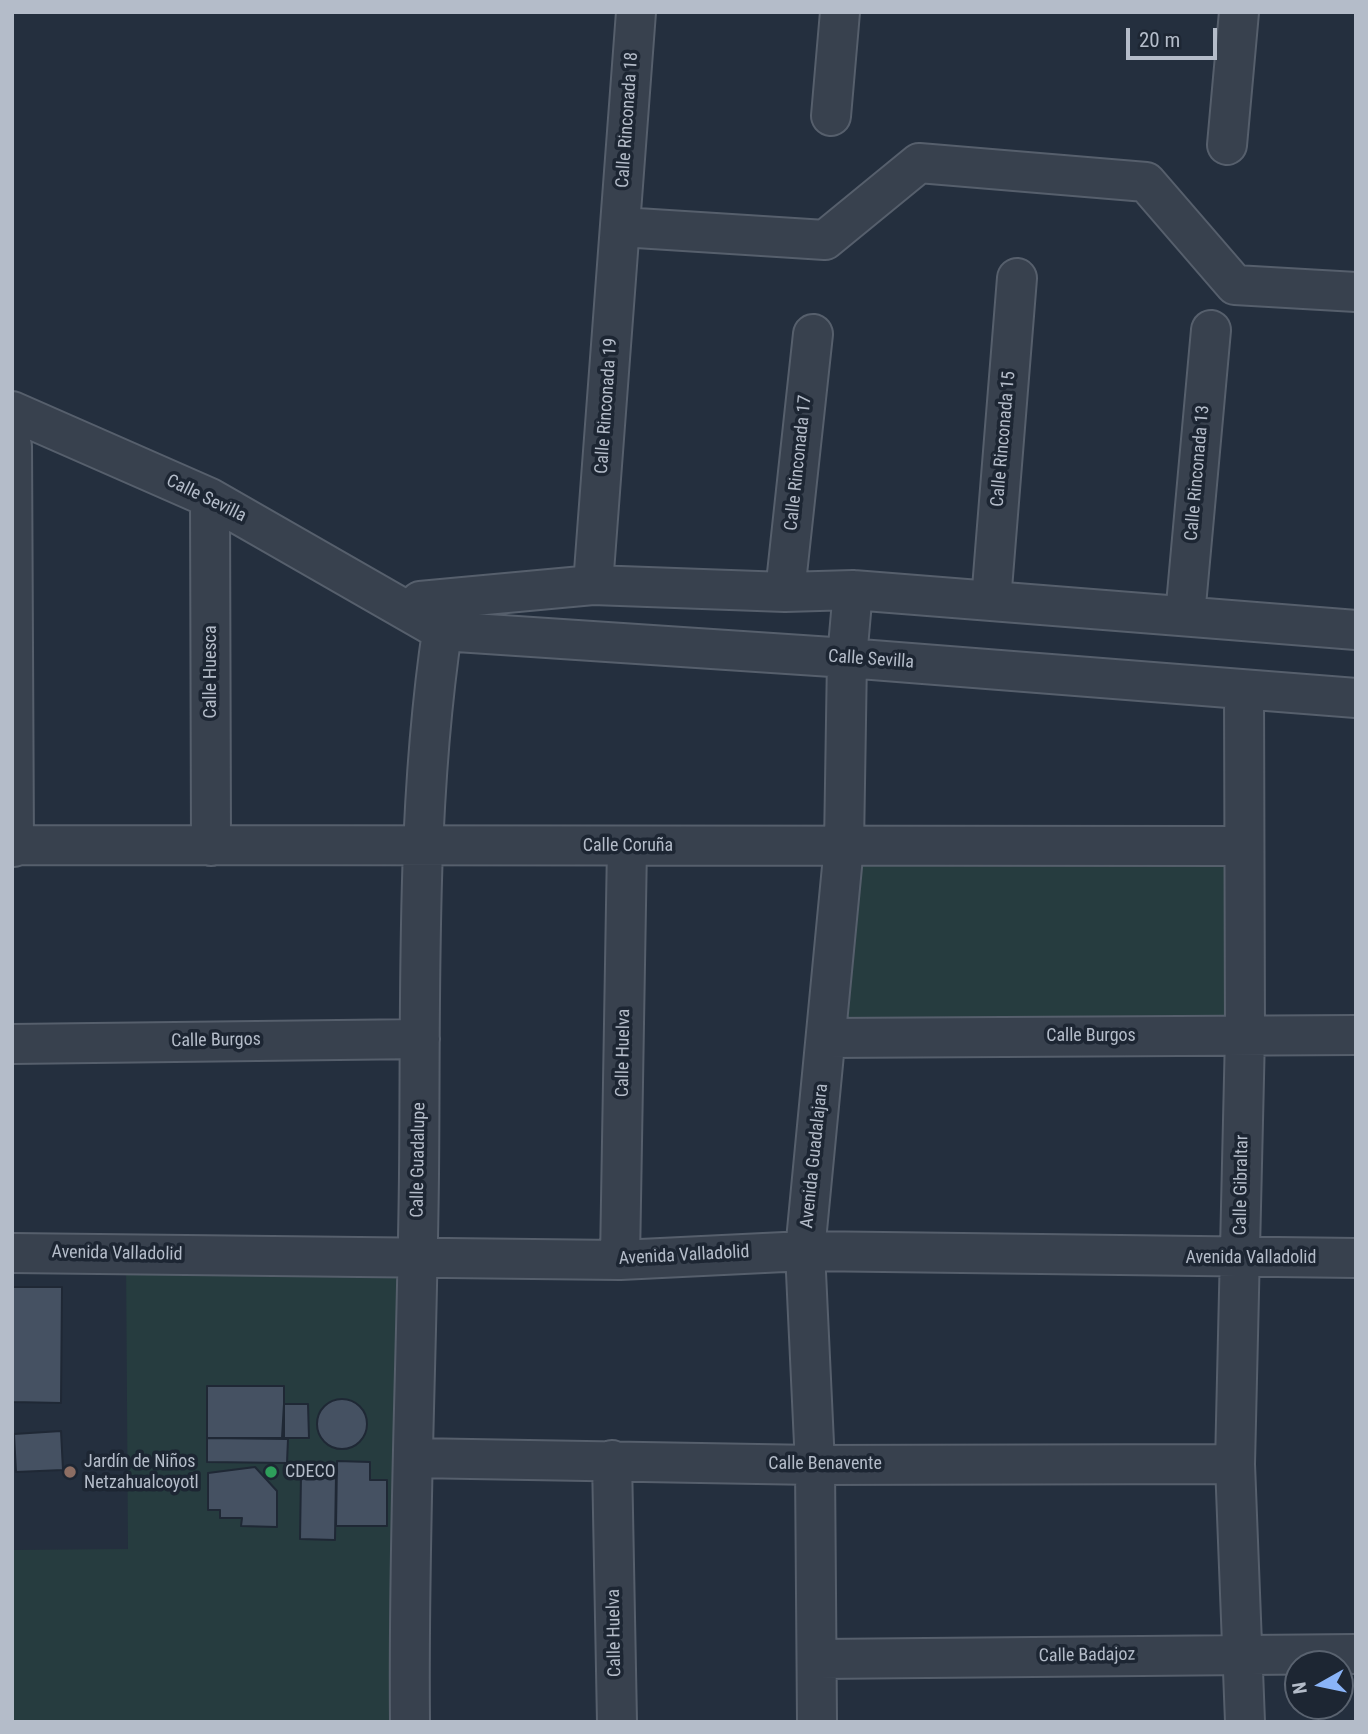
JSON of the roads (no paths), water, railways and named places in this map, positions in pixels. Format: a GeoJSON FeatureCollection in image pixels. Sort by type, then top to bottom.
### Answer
{"type":"FeatureCollection","features":[{"type":"Feature","properties":{"kind":"street","name":"Calle Rinconada 18"},"geometry":{"type":"LineString","coordinates":[[621,227],[636,12]]}},
{"type":"Feature","properties":{"kind":"street"},"geometry":{"type":"LineString","coordinates":[[831,116],[839,12]]}},
{"type":"Feature","properties":{"kind":"street"},"geometry":{"type":"LineString","coordinates":[[1227,145],[1239,12]]}},
{"type":"Feature","properties":{"kind":"street"},"geometry":{"type":"LineString","coordinates":[[621,227],[825,240],[919,163],[1146,181],[1234,285],[1356,292]]}},
{"type":"Feature","properties":{"kind":"street","name":"Calle Rinconada 19"},"geometry":{"type":"LineString","coordinates":[[593,585],[621,227]]}},
{"type":"Feature","properties":{"kind":"street","name":"Calle Rinconada 15"},"geometry":{"type":"LineString","coordinates":[[991,601],[1017,278]]}},
{"type":"Feature","properties":{"kind":"street","name":"Calle Rinconada 13"},"geometry":{"type":"LineString","coordinates":[[1185,616],[1211,330]]}},
{"type":"Feature","properties":{"kind":"street","name":"Calle Rinconada 17"},"geometry":{"type":"LineString","coordinates":[[786,592],[813,334]]}},
{"type":"Feature","properties":{"kind":"street","name":"Calle Sevilla"},"geometry":{"type":"LineString","coordinates":[[12,411],[210,498],[393,601],[444,615],[847,658],[1356,698]]}},
{"type":"Feature","properties":{"kind":"street"},"geometry":{"type":"LineString","coordinates":[[12,446],[13,846]]}},
{"type":"Feature","properties":{"kind":"street","name":"Calle Huesca"},"geometry":{"type":"LineString","coordinates":[[210,498],[211,846]]}},
{"type":"Feature","properties":{"kind":"street"},"geometry":{"type":"LineString","coordinates":[[444,615],[593,585],[786,592],[853,590],[1356,630]]}},
{"type":"Feature","properties":{"kind":"street","name":"Avenida Guadalajara"},"geometry":{"type":"LineString","coordinates":[[817,1722],[819,1659],[815,1465],[806,1251],[844,846],[847,658],[853,590]]}},
{"type":"Feature","properties":{"kind":"street","name":"Calle Guadalupe"},"geometry":{"type":"LineString","coordinates":[[410,1722],[409,1549],[414,1458],[418,1258],[421,846],[444,615]]}},
{"type":"Feature","properties":{"kind":"street","name":"Calle Gibraltar"},"geometry":{"type":"LineString","coordinates":[[1244,690],[1245,1035],[1235,1464],[1245,1722]]}},
{"type":"Feature","properties":{"kind":"street","name":"Calle Coruña"},"geometry":{"type":"LineString","coordinates":[[13,846],[1244,846]]}},
{"type":"Feature","properties":{"kind":"street","name":"Calle Huelva"},"geometry":{"type":"LineString","coordinates":[[620,1260],[627,846]]}},
{"type":"Feature","properties":{"kind":"street","name":"Calle Burgos"},"geometry":{"type":"LineString","coordinates":[[827,1038],[1356,1035]]}},
{"type":"Feature","properties":{"kind":"street","name":"Calle Burgos"},"geometry":{"type":"LineString","coordinates":[[12,1044],[420,1039]]}},
{"type":"Feature","properties":{"kind":"street","name":"Avenida Valladolid"},"geometry":{"type":"LineString","coordinates":[[12,1253],[620,1260],[806,1251],[1356,1258]]}},
{"type":"Feature","properties":{"kind":"street","name":"Calle Benavente"},"geometry":{"type":"LineString","coordinates":[[414,1458],[815,1465],[1235,1464]]}},
{"type":"Feature","properties":{"kind":"street","name":"Calle Huelva"},"geometry":{"type":"LineString","coordinates":[[612,1461],[617,1722]]}},
{"type":"Feature","properties":{"kind":"street","name":"Calle Badajoz"},"geometry":{"type":"LineString","coordinates":[[819,1659],[1356,1654]]}},
{"type":"Feature","properties":{"kind":"place","name":"Jardín de Niños Netzahualcoyotl"},"geometry":{"type":"Point","coordinates":[70,1472]}},
{"type":"Feature","properties":{"kind":"place","name":"CDECO"},"geometry":{"type":"Point","coordinates":[271,1472]}}]}
